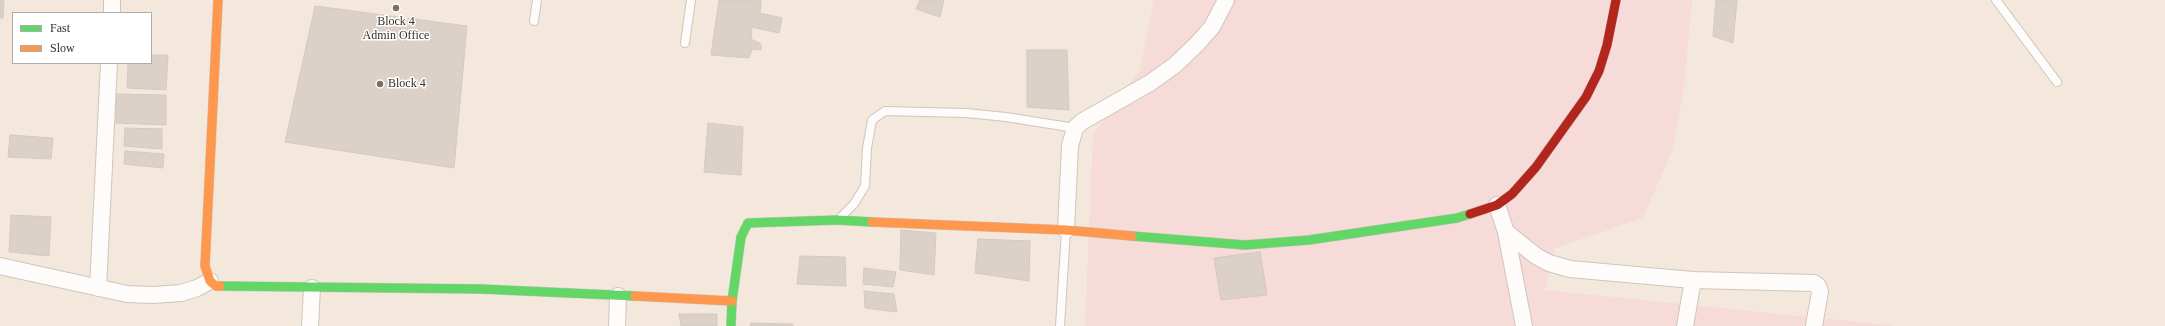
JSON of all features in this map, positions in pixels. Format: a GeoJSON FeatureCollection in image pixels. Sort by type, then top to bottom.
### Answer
{"type":"FeatureCollection","features":[{"type":"Feature","properties":{"kind":"street"},"geometry":{"type":"LineString","coordinates":[[112,0],[112,12]]}},
{"type":"Feature","properties":{"kind":"street"},"geometry":{"type":"LineString","coordinates":[[218,0],[205,266],[210,281],[216,286],[226,288],[481,289],[732,301]]}},
{"type":"Feature","properties":{"kind":"street"},"geometry":{"type":"LineString","coordinates":[[1066,230],[1070,146],[1075,128],[1083,121],[1150,83],[1175,65],[1198,44],[1212,27],[1226,0]]}},
{"type":"Feature","properties":{"kind":"street"},"geometry":{"type":"LineString","coordinates":[[731,326],[732,301],[741,237],[748,223],[770,221],[837,220],[1066,230],[1245,245],[1309,240],[1457,218],[1497,205],[1512,194],[1536,167],[1586,97],[1599,71],[1607,45],[1616,0]]}},
{"type":"Feature","properties":{"kind":"street"},"geometry":{"type":"LineString","coordinates":[[98,288],[109,64]]}},
{"type":"Feature","properties":{"kind":"street"},"geometry":{"type":"LineString","coordinates":[[1497,205],[1506,232],[1524,326]]}},
{"type":"Feature","properties":{"kind":"street"},"geometry":{"type":"LineString","coordinates":[[1506,232],[1536,256],[1549,263],[1570,269],[1693,280],[1814,283],[1818,286],[1820,292],[1814,326]]}},
{"type":"Feature","properties":{"kind":"street"},"geometry":{"type":"LineString","coordinates":[[0,266],[127,294],[153,295],[189,291],[210,281]]}},
{"type":"Feature","properties":{"kind":"street"},"geometry":{"type":"LineString","coordinates":[[1685,326],[1693,280]]}},
{"type":"Feature","properties":{"kind":"street"},"geometry":{"type":"LineString","coordinates":[[310,326],[312,288]]}},
{"type":"Feature","properties":{"kind":"street"},"geometry":{"type":"LineString","coordinates":[[617,326],[618,296]]}},
{"type":"Feature","properties":{"kind":"lane"},"geometry":{"type":"LineString","coordinates":[[534,21],[537,0]]}},
{"type":"Feature","properties":{"kind":"lane"},"geometry":{"type":"LineString","coordinates":[[685,43],[691,0]]}},
{"type":"Feature","properties":{"kind":"lane"},"geometry":{"type":"LineString","coordinates":[[1996,0],[2057,82]]}},
{"type":"Feature","properties":{"kind":"lane"},"geometry":{"type":"LineString","coordinates":[[837,220],[854,204],[865,186],[867,148],[872,120],[886,110],[966,113],[1006,117],[1075,128]]}},
{"type":"Feature","properties":{"kind":"lane"},"geometry":{"type":"LineString","coordinates":[[1060,326],[1066,230]]}},
{"type":"Feature","properties":{"kind":"shaded area"},"geometry":{"type":"Polygon","coordinates":[[[1154,0],[1692,0],[1684,88],[1673,149],[1643,218],[1555,248],[1545,290],[1898,326],[1085,326],[1093,134],[1140,70],[1154,0]]]}},
{"type":"Feature","properties":{"kind":"building"},"geometry":{"type":"Polygon","coordinates":[[[0,0],[4,0],[3,18],[0,18],[0,0]]]}},
{"type":"Feature","properties":{"kind":"building"},"geometry":{"type":"Polygon","coordinates":[[[719,0],[761,0],[760,13],[782,18],[779,33],[752,27],[751,39],[761,44],[761,50],[752,49],[749,58],[711,55],[719,0]]]}},
{"type":"Feature","properties":{"kind":"building"},"geometry":{"type":"Polygon","coordinates":[[[920,0],[944,0],[940,17],[916,9],[920,0]]]}},
{"type":"Feature","properties":{"kind":"building"},"geometry":{"type":"Polygon","coordinates":[[[1716,0],[1737,0],[1733,43],[1713,36],[1716,0]]]}},
{"type":"Feature","properties":{"kind":"building","name":"Block 4"},"geometry":{"type":"Polygon","coordinates":[[[315,6],[467,26],[454,168],[285,142],[315,6]]]}},
{"type":"Feature","properties":{"kind":"building"},"geometry":{"type":"Polygon","coordinates":[[[1027,50],[1067,50],[1069,110],[1027,107],[1027,50]]]}},
{"type":"Feature","properties":{"kind":"building"},"geometry":{"type":"Polygon","coordinates":[[[152,55],[168,55],[166,90],[127,88],[128,64],[152,64],[152,55]]]}},
{"type":"Feature","properties":{"kind":"building"},"geometry":{"type":"Polygon","coordinates":[[[116,94],[166,95],[166,125],[116,123],[116,94]]]}},
{"type":"Feature","properties":{"kind":"building"},"geometry":{"type":"Polygon","coordinates":[[[708,123],[743,127],[741,175],[704,172],[708,123]]]}},
{"type":"Feature","properties":{"kind":"building"},"geometry":{"type":"Polygon","coordinates":[[[125,128],[162,129],[162,149],[124,146],[125,128]]]}},
{"type":"Feature","properties":{"kind":"building"},"geometry":{"type":"Polygon","coordinates":[[[10,135],[53,138],[51,159],[8,157],[10,135]]]}},
{"type":"Feature","properties":{"kind":"building"},"geometry":{"type":"Polygon","coordinates":[[[125,151],[164,154],[163,168],[124,164],[125,151]]]}},
{"type":"Feature","properties":{"kind":"building"},"geometry":{"type":"Polygon","coordinates":[[[11,215],[51,217],[49,256],[9,252],[11,215]]]}},
{"type":"Feature","properties":{"kind":"building"},"geometry":{"type":"Polygon","coordinates":[[[901,230],[936,233],[934,275],[900,270],[901,230]]]}},
{"type":"Feature","properties":{"kind":"building"},"geometry":{"type":"Polygon","coordinates":[[[978,239],[1030,241],[1029,281],[975,273],[978,239]]]}},
{"type":"Feature","properties":{"kind":"building"},"geometry":{"type":"Polygon","coordinates":[[[1260,252],[1267,295],[1221,300],[1214,258],[1260,252]]]}},
{"type":"Feature","properties":{"kind":"building"},"geometry":{"type":"Polygon","coordinates":[[[800,256],[845,257],[846,286],[797,284],[800,256]]]}},
{"type":"Feature","properties":{"kind":"building"},"geometry":{"type":"Polygon","coordinates":[[[864,268],[896,272],[893,287],[863,284],[864,268]]]}},
{"type":"Feature","properties":{"kind":"building"},"geometry":{"type":"Polygon","coordinates":[[[864,291],[894,294],[897,312],[865,308],[864,291]]]}},
{"type":"Feature","properties":{"kind":"building"},"geometry":{"type":"Polygon","coordinates":[[[679,314],[717,314],[717,326],[681,326],[679,314]]]}},
{"type":"Feature","properties":{"kind":"building"},"geometry":{"type":"Polygon","coordinates":[[[751,323],[793,324],[793,326],[750,326],[751,323]]]}},
{"type":"Feature","properties":{"kind":"traffic: fast"},"geometry":{"type":"LineString","coordinates":[[1132,236],[1245,245],[1309,240],[1457,218],[1470,214]]}},
{"type":"Feature","properties":{"kind":"traffic: fast"},"geometry":{"type":"LineString","coordinates":[[731,326],[732,301],[741,237],[748,223],[837,220],[872,222]]}},
{"type":"Feature","properties":{"kind":"traffic: fast"},"geometry":{"type":"LineString","coordinates":[[220,286],[481,289],[635,296]]}},
{"type":"Feature","properties":{"kind":"traffic: slow"},"geometry":{"type":"LineString","coordinates":[[218,0],[205,266],[210,281],[216,286],[220,286]]}},
{"type":"Feature","properties":{"kind":"traffic: slow"},"geometry":{"type":"LineString","coordinates":[[872,222],[1066,230],[1132,236]]}},
{"type":"Feature","properties":{"kind":"traffic: slow"},"geometry":{"type":"LineString","coordinates":[[635,296],[732,301]]}},
{"type":"Feature","properties":{"kind":"traffic: jam"},"geometry":{"type":"LineString","coordinates":[[1470,214],[1497,205],[1512,194],[1536,167],[1586,97],[1599,71],[1607,45],[1616,0]]}},
{"type":"Feature","properties":{"kind":"place","name":"Block 4 Admin Office"},"geometry":{"type":"Point","coordinates":[396,8]}},
{"type":"Feature","properties":{"kind":"place","name":"Block 4"},"geometry":{"type":"Point","coordinates":[380,84]}}]}
